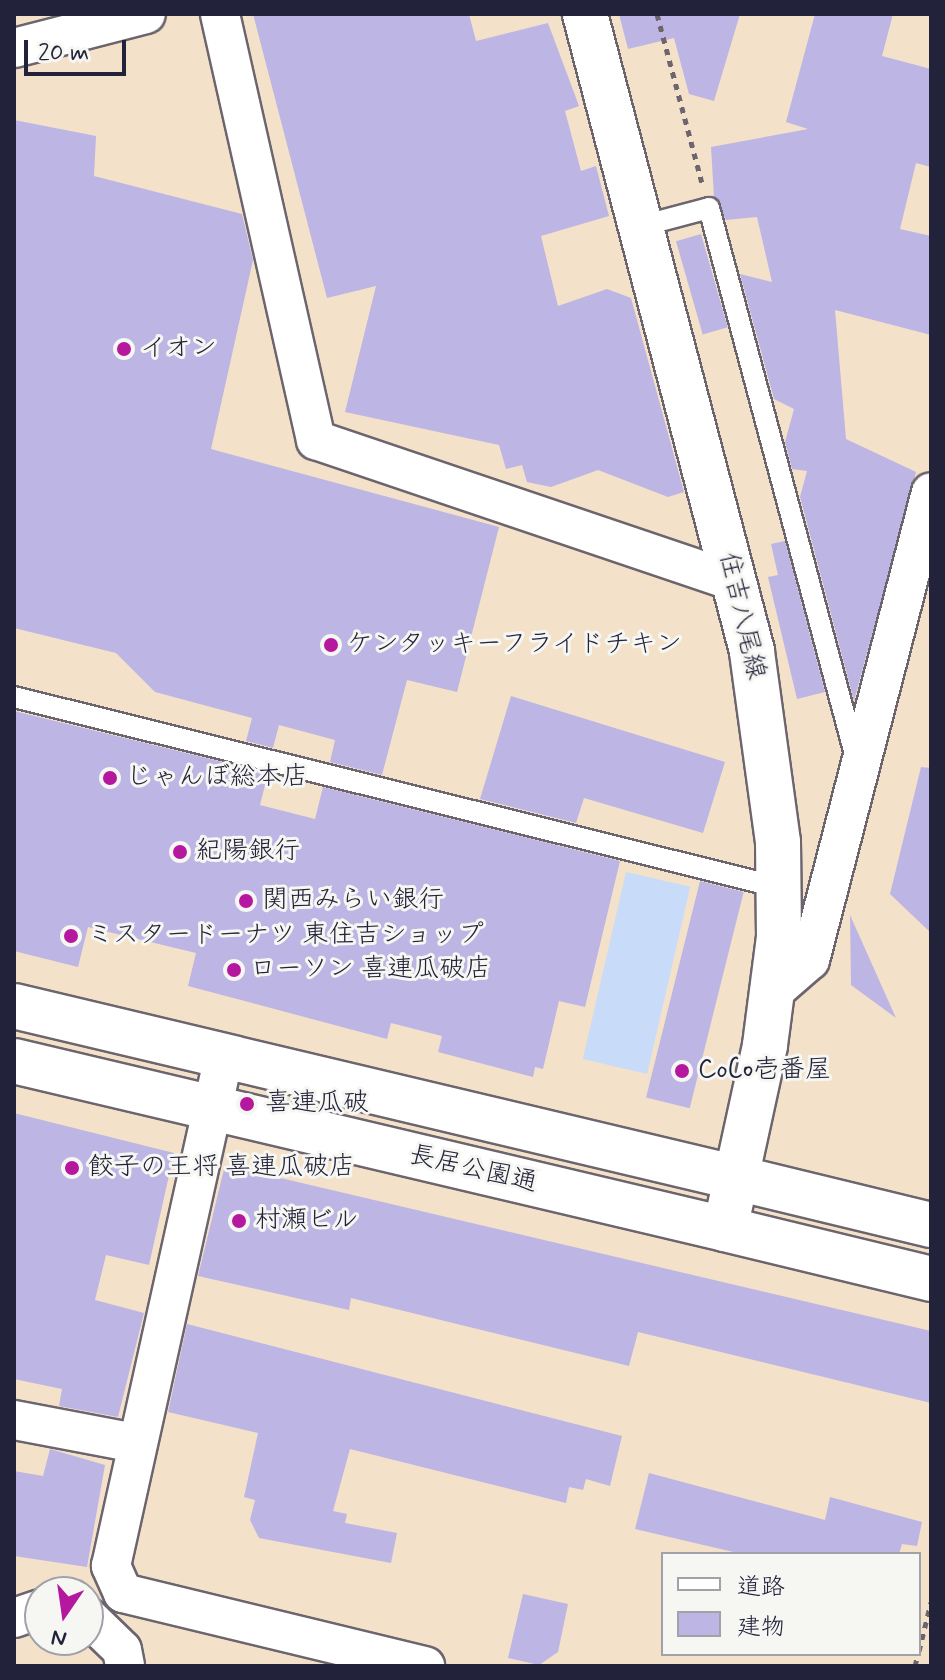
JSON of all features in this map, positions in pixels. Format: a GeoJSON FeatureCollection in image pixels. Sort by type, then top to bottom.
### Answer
{"type":"FeatureCollection","features":[{"type":"Feature","properties":{"kind":"main road","name":"住吉八尾線"},"geometry":{"type":"LineString","coordinates":[[585,14],[735,582],[764,735],[778,887],[772,993],[725,1229]]}},
{"type":"Feature","properties":{"kind":"main road","name":"長居公園通"},"geometry":{"type":"LineString","coordinates":[[14,1006],[931,1225]]}},
{"type":"Feature","properties":{"kind":"main road","name":"長居公園通"},"geometry":{"type":"LineString","coordinates":[[14,1061],[931,1279]]}},
{"type":"Feature","properties":{"kind":"street"},"geometry":{"type":"LineString","coordinates":[[14,48],[61,25],[146,14]]}},
{"type":"Feature","properties":{"kind":"street"},"geometry":{"type":"LineString","coordinates":[[220,14],[316,440],[735,582]]}},
{"type":"Feature","properties":{"kind":"street"},"geometry":{"type":"LineString","coordinates":[[772,993],[810,960],[931,492]]}},
{"type":"Feature","properties":{"kind":"street"},"geometry":{"type":"LineString","coordinates":[[123,1593],[111,1566],[224,1056]]}},
{"type":"Feature","properties":{"kind":"street"},"geometry":{"type":"LineString","coordinates":[[14,1420],[136,1443]]}},
{"type":"Feature","properties":{"kind":"street"},"geometry":{"type":"LineString","coordinates":[[104,1613],[123,1593]]}},
{"type":"Feature","properties":{"kind":"street"},"geometry":{"type":"LineString","coordinates":[[123,1593],[425,1666]]}},
{"type":"Feature","properties":{"kind":"street"},"geometry":{"type":"LineString","coordinates":[[104,1634],[125,1666]]}},
{"type":"Feature","properties":{"kind":"lane"},"geometry":{"type":"LineString","coordinates":[[641,226],[709,208],[859,772]]}},
{"type":"Feature","properties":{"kind":"lane"},"geometry":{"type":"LineString","coordinates":[[14,697],[778,887]]}},
{"type":"Feature","properties":{"kind":"path"},"geometry":{"type":"LineString","coordinates":[[657,14],[709,208]]}},
{"type":"Feature","properties":{"kind":"path"},"geometry":{"type":"LineString","coordinates":[[921,1644],[931,1602]]}},
{"type":"Feature","properties":{"kind":"shaded area"},"geometry":{"type":"Polygon","coordinates":[[[626,872],[690,887],[647,1074],[583,1059],[626,872]]]}},
{"type":"Feature","properties":{"kind":"building"},"geometry":{"type":"Polygon","coordinates":[[[253,14],[469,14],[476,41],[548,23],[579,106],[565,111],[581,171],[596,166],[609,216],[541,236],[558,306],[607,289],[631,298],[684,492],[668,497],[598,470],[551,487],[527,482],[522,465],[506,469],[499,445],[345,412],[376,286],[327,298],[253,14]]]}},
{"type":"Feature","properties":{"kind":"building"},"geometry":{"type":"Polygon","coordinates":[[[619,14],[740,14],[714,101],[689,94],[674,38],[628,49],[619,14]]]}},
{"type":"Feature","properties":{"kind":"building"},"geometry":{"type":"Polygon","coordinates":[[[815,14],[893,14],[882,56],[931,69],[931,167],[916,163],[900,229],[931,236],[931,335],[835,310],[846,439],[916,472],[854,701],[800,497],[807,471],[792,469],[785,442],[794,409],[774,399],[740,274],[772,282],[757,217],[726,220],[714,197],[711,147],[808,129],[786,122],[815,14]]]}},
{"type":"Feature","properties":{"kind":"building","name":"イオン"},"geometry":{"type":"Polygon","coordinates":[[[14,120],[96,136],[94,176],[242,214],[253,260],[211,449],[499,527],[457,692],[407,680],[382,775],[330,762],[335,740],[279,725],[273,748],[246,741],[252,718],[155,692],[116,653],[14,628],[14,120]]]}},
{"type":"Feature","properties":{"kind":"building"},"geometry":{"type":"Polygon","coordinates":[[[701,234],[728,327],[703,334],[676,241],[701,234]]]}},
{"type":"Feature","properties":{"kind":"building"},"geometry":{"type":"Polygon","coordinates":[[[785,541],[825,692],[797,699],[768,577],[778,575],[771,544],[785,541]]]}},
{"type":"Feature","properties":{"kind":"building"},"geometry":{"type":"Polygon","coordinates":[[[511,696],[725,762],[703,833],[584,798],[576,823],[480,799],[511,696]]]}},
{"type":"Feature","properties":{"kind":"building"},"geometry":{"type":"Polygon","coordinates":[[[14,711],[268,773],[260,805],[315,819],[323,787],[620,861],[585,1007],[559,1001],[543,1069],[535,1067],[533,1077],[438,1052],[442,1036],[391,1023],[387,1039],[188,986],[196,953],[88,927],[78,967],[14,951],[14,711]]]}},
{"type":"Feature","properties":{"kind":"building"},"geometry":{"type":"Polygon","coordinates":[[[921,767],[931,768],[931,933],[890,894],[921,767]]]}},
{"type":"Feature","properties":{"kind":"building"},"geometry":{"type":"Polygon","coordinates":[[[700,881],[744,892],[690,1108],[646,1097],[700,881]]]}},
{"type":"Feature","properties":{"kind":"building"},"geometry":{"type":"Polygon","coordinates":[[[850,915],[896,1018],[851,985],[850,915]]]}},
{"type":"Feature","properties":{"kind":"building"},"geometry":{"type":"Polygon","coordinates":[[[14,1113],[174,1153],[149,1265],[106,1255],[95,1300],[144,1313],[118,1417],[59,1406],[62,1389],[14,1379],[14,1113]]]}},
{"type":"Feature","properties":{"kind":"building"},"geometry":{"type":"Polygon","coordinates":[[[225,1165],[931,1331],[931,1403],[638,1332],[629,1366],[351,1298],[349,1310],[198,1276],[225,1165]]]}},
{"type":"Feature","properties":{"kind":"building"},"geometry":{"type":"Polygon","coordinates":[[[187,1324],[622,1436],[610,1486],[586,1479],[583,1490],[569,1487],[566,1503],[350,1449],[333,1511],[347,1514],[345,1523],[397,1533],[391,1563],[259,1538],[250,1520],[255,1500],[244,1497],[258,1433],[168,1412],[187,1324]]]}},
{"type":"Feature","properties":{"kind":"building"},"geometry":{"type":"Polygon","coordinates":[[[50,1449],[105,1465],[87,1567],[14,1556],[14,1471],[43,1476],[50,1449]]]}},
{"type":"Feature","properties":{"kind":"building"},"geometry":{"type":"Polygon","coordinates":[[[649,1473],[825,1520],[830,1497],[922,1522],[917,1546],[902,1544],[900,1552],[733,1552],[635,1529],[649,1473]]]}},
{"type":"Feature","properties":{"kind":"building"},"geometry":{"type":"Polygon","coordinates":[[[523,1594],[568,1604],[558,1652],[539,1665],[508,1658],[523,1594]]]}},
{"type":"Feature","properties":{"kind":"place","name":"イオン"},"geometry":{"type":"Point","coordinates":[124,349]}},
{"type":"Feature","properties":{"kind":"place","name":"ケンタッキーフライドチキン"},"geometry":{"type":"Point","coordinates":[331,645]}},
{"type":"Feature","properties":{"kind":"place","name":"じゃんぼ総本店"},"geometry":{"type":"Point","coordinates":[110,778]}},
{"type":"Feature","properties":{"kind":"place","name":"紀陽銀行"},"geometry":{"type":"Point","coordinates":[180,852]}},
{"type":"Feature","properties":{"kind":"place","name":"関西みらい銀行"},"geometry":{"type":"Point","coordinates":[246,901]}},
{"type":"Feature","properties":{"kind":"place","name":"ミスタードーナツ 東住吉ショップ"},"geometry":{"type":"Point","coordinates":[71,936]}},
{"type":"Feature","properties":{"kind":"place","name":"ローソン 喜連瓜破店"},"geometry":{"type":"Point","coordinates":[234,970]}},
{"type":"Feature","properties":{"kind":"place","name":"CoCo壱番屋"},"geometry":{"type":"Point","coordinates":[682,1071]}},
{"type":"Feature","properties":{"kind":"place","name":"喜連瓜破"},"geometry":{"type":"Point","coordinates":[247,1104]}},
{"type":"Feature","properties":{"kind":"place","name":"餃子の王将 喜連瓜破店"},"geometry":{"type":"Point","coordinates":[72,1168]}},
{"type":"Feature","properties":{"kind":"place","name":"村瀬ビル"},"geometry":{"type":"Point","coordinates":[239,1221]}}]}
